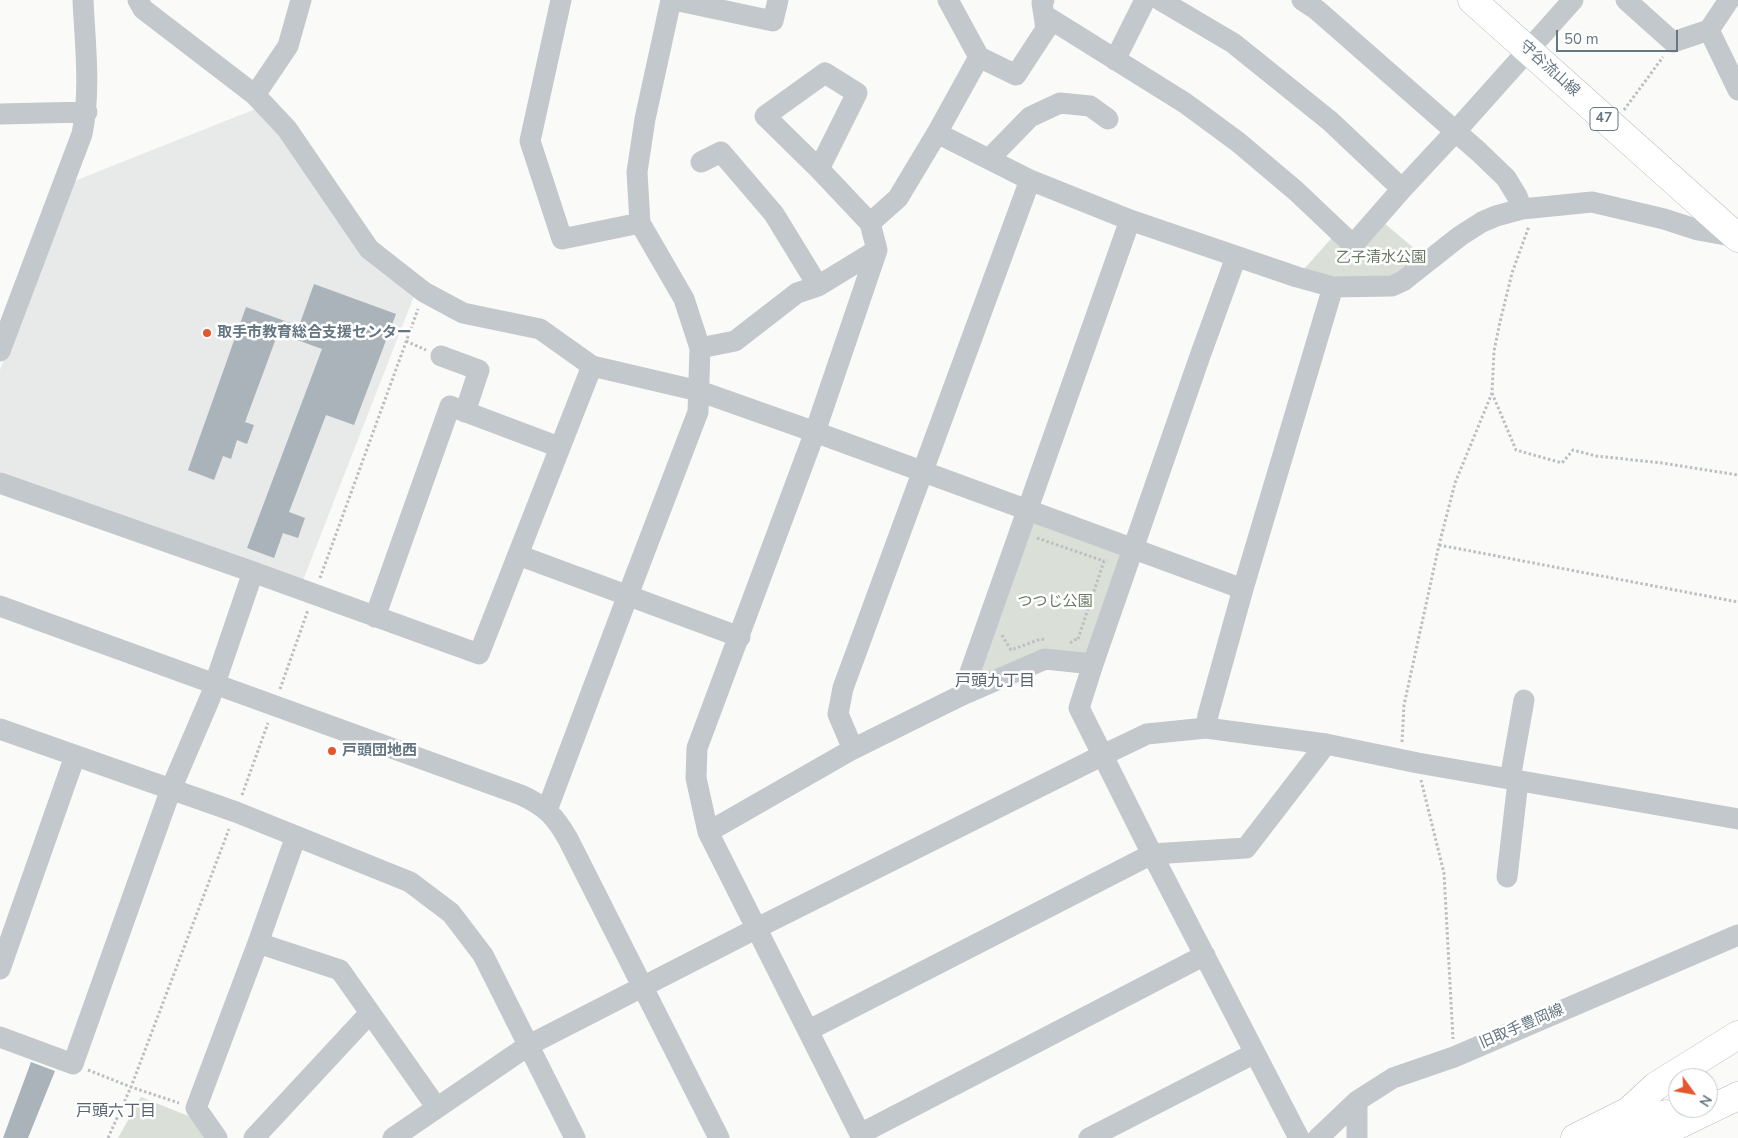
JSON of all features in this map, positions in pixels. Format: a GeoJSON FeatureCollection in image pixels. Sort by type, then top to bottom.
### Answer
{"type":"FeatureCollection","features":[{"type":"Feature","properties":{"kind":"main road","name":"守谷流山線"},"geometry":{"type":"LineString","coordinates":[[1472,0],[1738,237]]}},
{"type":"Feature","properties":{"kind":"main road"},"geometry":{"type":"LineString","coordinates":[[1630,1110],[1656,1086],[1738,1036]]}},
{"type":"Feature","properties":{"kind":"main road"},"geometry":{"type":"LineString","coordinates":[[1713,1068],[1738,1055]]}},
{"type":"Feature","properties":{"kind":"main road"},"geometry":{"type":"LineString","coordinates":[[1718,1088],[1738,1078]]}},
{"type":"Feature","properties":{"kind":"main road"},"geometry":{"type":"LineString","coordinates":[[1575,1138],[1668,1091]]}},
{"type":"Feature","properties":{"kind":"main road"},"geometry":{"type":"LineString","coordinates":[[1651,1138],[1738,1096]]}},
{"type":"Feature","properties":{"kind":"main road"},"geometry":{"type":"LineString","coordinates":[[1620,1138],[1668,1113]]}},
{"type":"Feature","properties":{"kind":"street"},"geometry":{"type":"LineString","coordinates":[[0,350],[82,134],[87,94],[83,0]]}},
{"type":"Feature","properties":{"kind":"street"},"geometry":{"type":"LineString","coordinates":[[138,0],[143,9],[255,95],[286,129],[369,249],[424,292],[463,313],[540,328],[592,366],[699,391],[1243,590]]}},
{"type":"Feature","properties":{"kind":"street"},"geometry":{"type":"LineString","coordinates":[[255,95],[288,46],[301,0]]}},
{"type":"Feature","properties":{"kind":"street"},"geometry":{"type":"LineString","coordinates":[[561,0],[530,141],[562,239],[640,223]]}},
{"type":"Feature","properties":{"kind":"street"},"geometry":{"type":"LineString","coordinates":[[548,810],[698,412],[700,348],[684,299],[640,223],[637,172],[645,120],[673,0],[773,21],[778,0]]}},
{"type":"Feature","properties":{"kind":"street"},"geometry":{"type":"LineString","coordinates":[[948,0],[979,57],[1016,75],[1046,29],[1044,8]]}},
{"type":"Feature","properties":{"kind":"street"},"geometry":{"type":"LineString","coordinates":[[1114,60],[1145,0]]}},
{"type":"Feature","properties":{"kind":"street"},"geometry":{"type":"LineString","coordinates":[[1160,0],[1233,43],[1330,121],[1402,189]]}},
{"type":"Feature","properties":{"kind":"street"},"geometry":{"type":"LineString","coordinates":[[1302,0],[1317,10],[1480,152],[1506,178],[1527,209]]}},
{"type":"Feature","properties":{"kind":"street"},"geometry":{"type":"LineString","coordinates":[[1044,8],[1114,60],[1185,103],[1238,142],[1296,191],[1353,245],[1572,0]]}},
{"type":"Feature","properties":{"kind":"street"},"geometry":{"type":"LineString","coordinates":[[1626,0],[1674,42],[1709,30],[1729,0]]}},
{"type":"Feature","properties":{"kind":"street"},"geometry":{"type":"LineString","coordinates":[[1709,30],[1738,90]]}},
{"type":"Feature","properties":{"kind":"street"},"geometry":{"type":"LineString","coordinates":[[870,224],[898,198],[979,57]]}},
{"type":"Feature","properties":{"kind":"street"},"geometry":{"type":"LineString","coordinates":[[820,169],[857,93],[825,73],[765,116],[820,169],[870,224],[877,250],[815,432],[697,748],[696,778],[708,832],[861,1136],[1205,956]]}},
{"type":"Feature","properties":{"kind":"street"},"geometry":{"type":"LineString","coordinates":[[989,159],[1030,117],[1060,103],[1090,106],[1108,119]]}},
{"type":"Feature","properties":{"kind":"street"},"geometry":{"type":"LineString","coordinates":[[0,114],[86,112]]}},
{"type":"Feature","properties":{"kind":"street"},"geometry":{"type":"LineString","coordinates":[[937,132],[1030,180],[1130,220],[1236,257],[1333,287],[1392,286],[1403,281],[1460,236],[1482,222],[1496,216],[1527,209],[1592,202],[1664,219],[1698,230],[1738,237]]}},
{"type":"Feature","properties":{"kind":"street"},"geometry":{"type":"LineString","coordinates":[[701,162],[721,152],[774,214],[818,286]]}},
{"type":"Feature","properties":{"kind":"street"},"geometry":{"type":"LineString","coordinates":[[853,749],[838,714],[843,688],[1030,180]]}},
{"type":"Feature","properties":{"kind":"street"},"geometry":{"type":"LineString","coordinates":[[962,696],[1130,220]]}},
{"type":"Feature","properties":{"kind":"street"},"geometry":{"type":"LineString","coordinates":[[700,348],[735,341],[797,293],[818,286],[877,250]]}},
{"type":"Feature","properties":{"kind":"street"},"geometry":{"type":"LineString","coordinates":[[1236,257],[1079,708],[1152,854],[1299,1138]]}},
{"type":"Feature","properties":{"kind":"street"},"geometry":{"type":"LineString","coordinates":[[1206,728],[1243,590],[1333,287]]}},
{"type":"Feature","properties":{"kind":"street"},"geometry":{"type":"LineString","coordinates":[[441,356],[479,370],[465,412]]}},
{"type":"Feature","properties":{"kind":"street"},"geometry":{"type":"LineString","coordinates":[[0,483],[479,654],[592,366]]}},
{"type":"Feature","properties":{"kind":"street"},"geometry":{"type":"LineString","coordinates":[[376,617],[450,406],[559,447]]}},
{"type":"Feature","properties":{"kind":"street"},"geometry":{"type":"LineString","coordinates":[[518,555],[628,594],[740,637]]}},
{"type":"Feature","properties":{"kind":"street"},"geometry":{"type":"LineString","coordinates":[[0,1037],[73,1064],[171,789],[215,682],[253,572]]}},
{"type":"Feature","properties":{"kind":"street"},"geometry":{"type":"LineString","coordinates":[[0,606],[215,682],[521,795],[548,810],[568,839],[720,1138]]}},
{"type":"Feature","properties":{"kind":"street"},"geometry":{"type":"LineString","coordinates":[[708,832],[853,749],[1044,659],[1093,664]]}},
{"type":"Feature","properties":{"kind":"street"},"geometry":{"type":"LineString","coordinates":[[1507,877],[1514,780],[1524,700]]}},
{"type":"Feature","properties":{"kind":"street"},"geometry":{"type":"LineString","coordinates":[[393,1138],[529,1045],[756,928],[1147,734],[1206,728],[1326,744],[1409,761],[1738,819]]}},
{"type":"Feature","properties":{"kind":"street"},"geometry":{"type":"LineString","coordinates":[[0,729],[171,789],[296,836],[410,882],[451,913],[483,955],[575,1138]]}},
{"type":"Feature","properties":{"kind":"street"},"geometry":{"type":"LineString","coordinates":[[809,1030],[1152,854],[1246,848],[1326,744]]}},
{"type":"Feature","properties":{"kind":"street"},"geometry":{"type":"LineString","coordinates":[[0,969],[75,756]]}},
{"type":"Feature","properties":{"kind":"street"},"geometry":{"type":"LineString","coordinates":[[217,1138],[196,1108],[296,836]]}},
{"type":"Feature","properties":{"kind":"street","name":"旧取手豊岡線"},"geometry":{"type":"LineString","coordinates":[[1318,1138],[1357,1101],[1393,1078],[1454,1057],[1738,935]]}},
{"type":"Feature","properties":{"kind":"street"},"geometry":{"type":"LineString","coordinates":[[258,943],[340,970],[437,1108]]}},
{"type":"Feature","properties":{"kind":"street"},"geometry":{"type":"LineString","coordinates":[[254,1138],[370,1013]]}},
{"type":"Feature","properties":{"kind":"street"},"geometry":{"type":"LineString","coordinates":[[1089,1138],[1255,1053]]}},
{"type":"Feature","properties":{"kind":"street"},"geometry":{"type":"LineString","coordinates":[[1357,1101],[1357,1138]]}},
{"type":"Feature","properties":{"kind":"path"},"geometry":{"type":"LineString","coordinates":[[1622,112],[1674,42]]}},
{"type":"Feature","properties":{"kind":"path"},"geometry":{"type":"LineString","coordinates":[[1454,1057],[1444,873],[1418,768],[1409,761],[1404,705],[1439,545],[1455,483],[1492,392],[1494,351],[1500,322],[1512,273],[1530,224],[1527,209]]}},
{"type":"Feature","properties":{"kind":"path"},"geometry":{"type":"LineString","coordinates":[[274,705],[424,292]]}},
{"type":"Feature","properties":{"kind":"path"},"geometry":{"type":"LineString","coordinates":[[1492,392],[1516,450],[1562,463],[1573,450],[1596,456],[1662,463],[1738,475]]}},
{"type":"Feature","properties":{"kind":"path"},"geometry":{"type":"LineString","coordinates":[[1033,546],[1037,538],[1104,561]]}},
{"type":"Feature","properties":{"kind":"path"},"geometry":{"type":"LineString","coordinates":[[1439,545],[1738,602]]}},
{"type":"Feature","properties":{"kind":"path"},"geometry":{"type":"LineString","coordinates":[[1000,632],[1011,650],[1041,639],[1050,641]]}},
{"type":"Feature","properties":{"kind":"path"},"geometry":{"type":"LineString","coordinates":[[1066,646],[1078,638]]}},
{"type":"Feature","properties":{"kind":"path"},"geometry":{"type":"LineString","coordinates":[[73,1064],[131,1087],[196,1108]]}},
{"type":"Feature","properties":{"kind":"shaded area","name":"取手市教育総合支援センター"},"geometry":{"type":"Polygon","coordinates":[[[258,108],[414,296],[302,583],[0,474],[0,370],[72,182],[258,108]]]}},
{"type":"Feature","properties":{"kind":"green space","name":"乙子清水公園"},"geometry":{"type":"Polygon","coordinates":[[[1378,218],[1428,260],[1403,281],[1297,277],[1337,232],[1353,245],[1378,218]]]}},
{"type":"Feature","properties":{"kind":"green space","name":"つつじ公園"},"geometry":{"type":"Polygon","coordinates":[[[1027,511],[1133,550],[1093,664],[1045,659],[962,695],[1027,511]]]}},
{"type":"Feature","properties":{"kind":"green space"},"geometry":{"type":"Polygon","coordinates":[[[141,1097],[191,1117],[208,1138],[118,1138],[141,1097]]]}},
{"type":"Feature","properties":{"kind":"building"},"geometry":{"type":"Polygon","coordinates":[[[314,284],[396,314],[354,425],[326,415],[289,512],[305,518],[298,538],[283,533],[274,558],[247,548],[322,349],[278,333],[245,422],[254,425],[247,444],[237,440],[231,459],[223,456],[214,480],[188,470],[246,307],[299,326],[314,284]]]}},
{"type":"Feature","properties":{"kind":"building"},"geometry":{"type":"Polygon","coordinates":[[[31,1062],[55,1071],[28,1138],[3,1138],[31,1062]]]}},
{"type":"Feature","properties":{"kind":"place","name":"取手市教育総合支援センター"},"geometry":{"type":"Point","coordinates":[207,333]}},
{"type":"Feature","properties":{"kind":"place","name":"戸頭団地西"},"geometry":{"type":"Point","coordinates":[332,751]}},
{"type":"Feature","properties":{"kind":"district","name":"戸頭九丁目"},"geometry":{"type":"Point","coordinates":[995,682]}},
{"type":"Feature","properties":{"kind":"district","name":"戸頭六丁目"},"geometry":{"type":"Point","coordinates":[116,1112]}}]}
